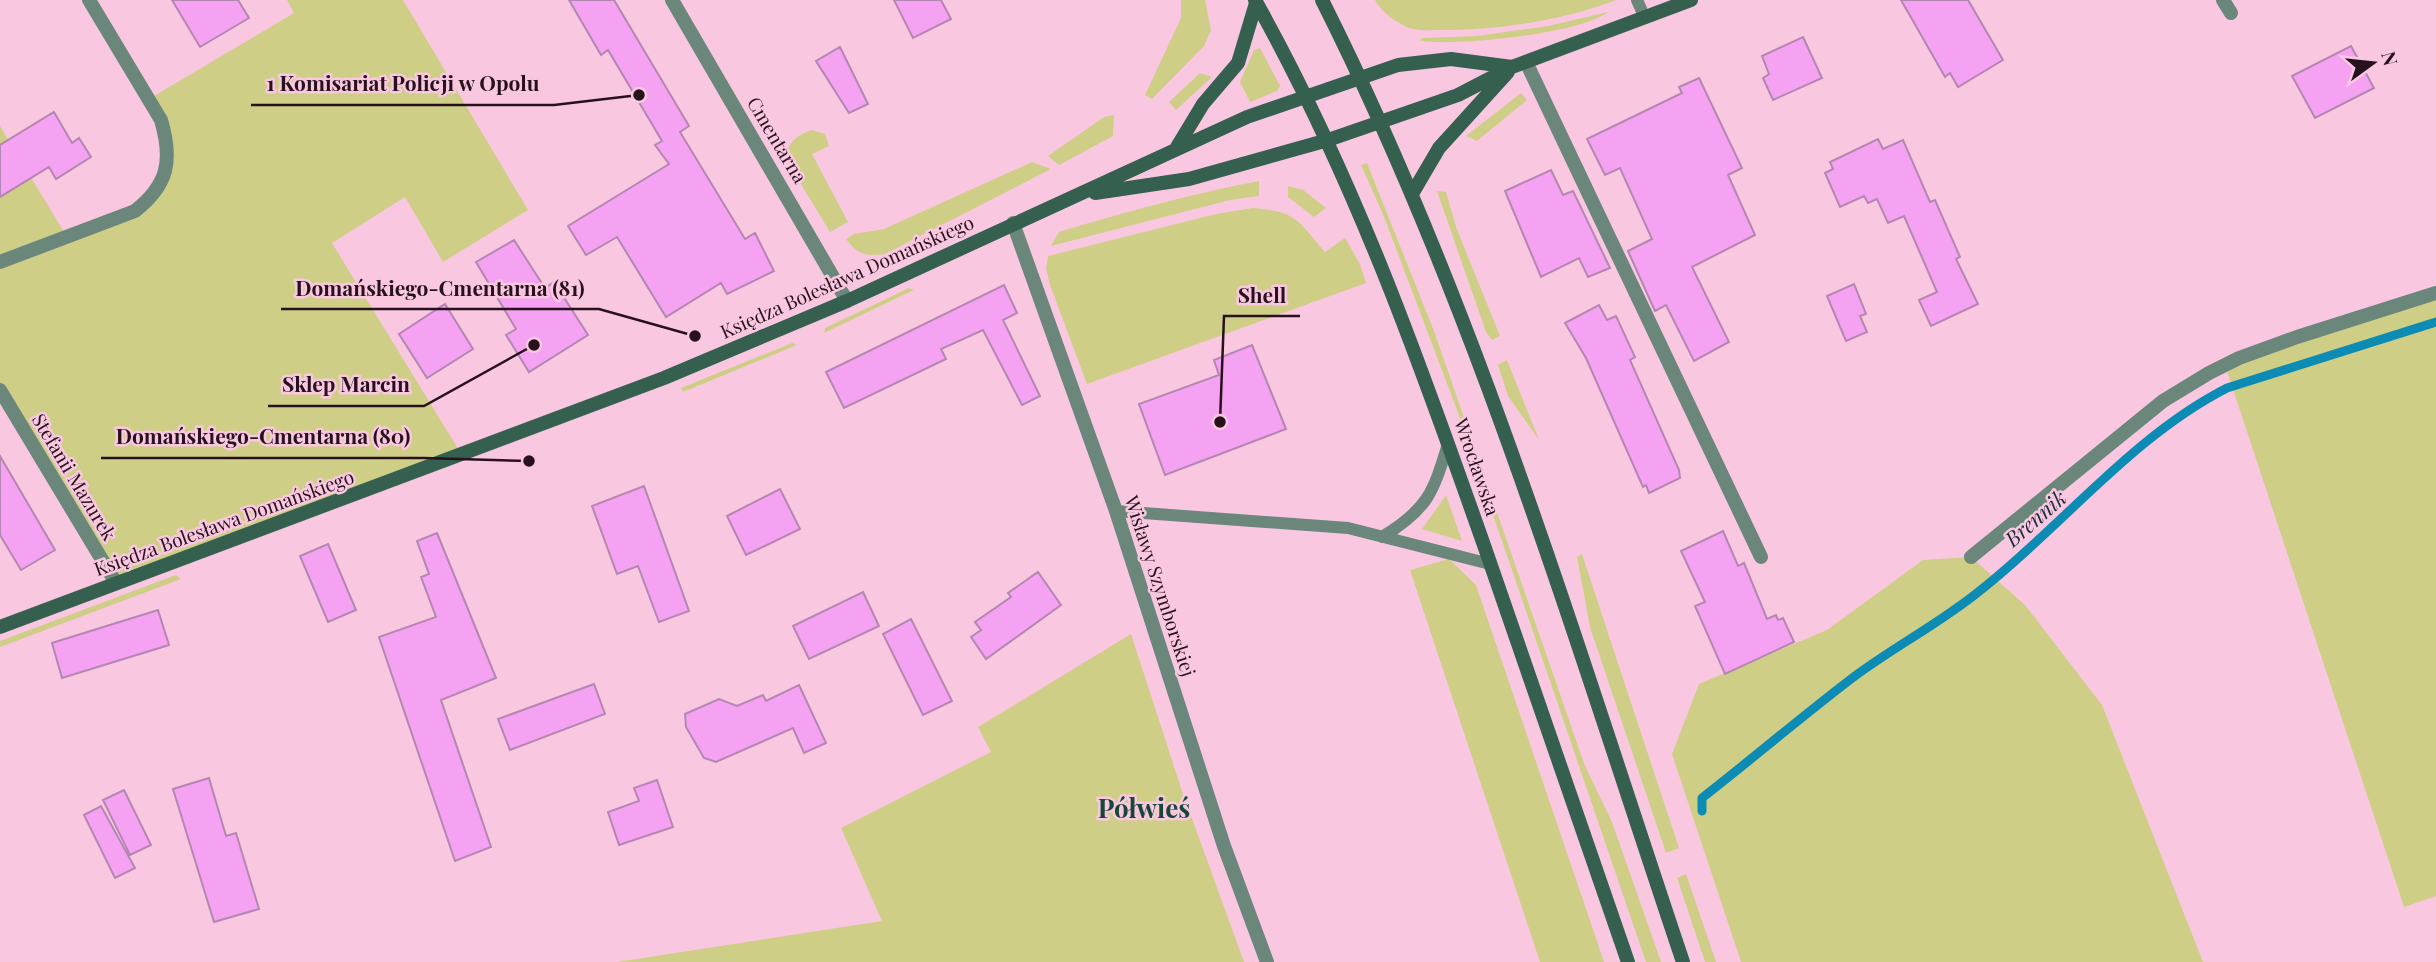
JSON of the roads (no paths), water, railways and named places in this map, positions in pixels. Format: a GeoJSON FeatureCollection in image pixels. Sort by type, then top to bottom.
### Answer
{"type":"FeatureCollection","features":[{"type":"Feature","properties":{"kind":"main road","name":"Wrocławska"},"geometry":{"type":"LineString","coordinates":[[1322,0],[1381,121],[1494,404],[1683,962]]}},
{"type":"Feature","properties":{"kind":"main road","name":"Księdza Bolesława Domańskiego"},"geometry":{"type":"LineString","coordinates":[[1081,195],[1189,179],[1328,140],[1458,95],[1519,64],[1691,0]]}},
{"type":"Feature","properties":{"kind":"main road","name":"Wrocławska"},"geometry":{"type":"LineString","coordinates":[[1256,1],[1328,140],[1381,259],[1448,443],[1628,962]]}},
{"type":"Feature","properties":{"kind":"main road"},"geometry":{"type":"LineString","coordinates":[[1177,147],[1203,104],[1238,63],[1256,1]]}},
{"type":"Feature","properties":{"kind":"main road","name":"Księdza Bolesława Domańskiego"},"geometry":{"type":"LineString","coordinates":[[0,627],[664,378],[847,300],[1247,117],[1362,80],[1398,65],[1439,61],[1519,64]]}},
{"type":"Feature","properties":{"kind":"main road"},"geometry":{"type":"LineString","coordinates":[[1412,194],[1439,148],[1519,64]]}},
{"type":"Feature","properties":{"kind":"street"},"geometry":{"type":"LineString","coordinates":[[0,262],[135,211],[151,198],[166,171],[166,136],[161,120],[89,0]]}},
{"type":"Feature","properties":{"kind":"street","name":"Cmentarna"},"geometry":{"type":"LineString","coordinates":[[672,0],[847,300]]}},
{"type":"Feature","properties":{"kind":"street"},"geometry":{"type":"LineString","coordinates":[[1519,64],[1761,558]]}},
{"type":"Feature","properties":{"kind":"street","name":"Wisławy Szymborskiej"},"geometry":{"type":"LineString","coordinates":[[1013,223],[1116,511],[1224,846],[1267,962]]}},
{"type":"Feature","properties":{"kind":"street"},"geometry":{"type":"LineString","coordinates":[[1971,557],[2163,401],[2209,373],[2239,358],[2297,337],[2436,293]]}},
{"type":"Feature","properties":{"kind":"street","name":"Stefanii Mazurek"},"geometry":{"type":"LineString","coordinates":[[0,390],[116,583]]}},
{"type":"Feature","properties":{"kind":"lane"},"geometry":{"type":"LineString","coordinates":[[1637,0],[1645,18]]}},
{"type":"Feature","properties":{"kind":"lane"},"geometry":{"type":"LineString","coordinates":[[1382,537],[1420,510],[1430,497],[1448,443]]}},
{"type":"Feature","properties":{"kind":"lane"},"geometry":{"type":"LineString","coordinates":[[1116,511],[1348,528],[1490,564]]}},
{"type":"Feature","properties":{"kind":"waterway","name":"Brennik"},"geometry":{"type":"LineString","coordinates":[[1702,811],[1702,798],[1851,679],[1982,589],[2130,456],[2193,408],[2227,388],[2436,322]]}},
{"type":"Feature","properties":{"kind":"place","name":"1 Komisariat Policji w Opolu"},"geometry":{"type":"Point","coordinates":[639,95]}},
{"type":"Feature","properties":{"kind":"place","name":"Domańskiego-Cmentarna (81)"},"geometry":{"type":"Point","coordinates":[695,336]}},
{"type":"Feature","properties":{"kind":"place","name":"Sklep Marcin"},"geometry":{"type":"Point","coordinates":[534,345]}},
{"type":"Feature","properties":{"kind":"place","name":"Shell"},"geometry":{"type":"Point","coordinates":[1220,422]}},
{"type":"Feature","properties":{"kind":"place","name":"Domańskiego-Cmentarna (80)"},"geometry":{"type":"Point","coordinates":[529,461]}},
{"type":"Feature","properties":{"kind":"district","name":"Półwieś"},"geometry":{"type":"Point","coordinates":[1144,809]}}]}
